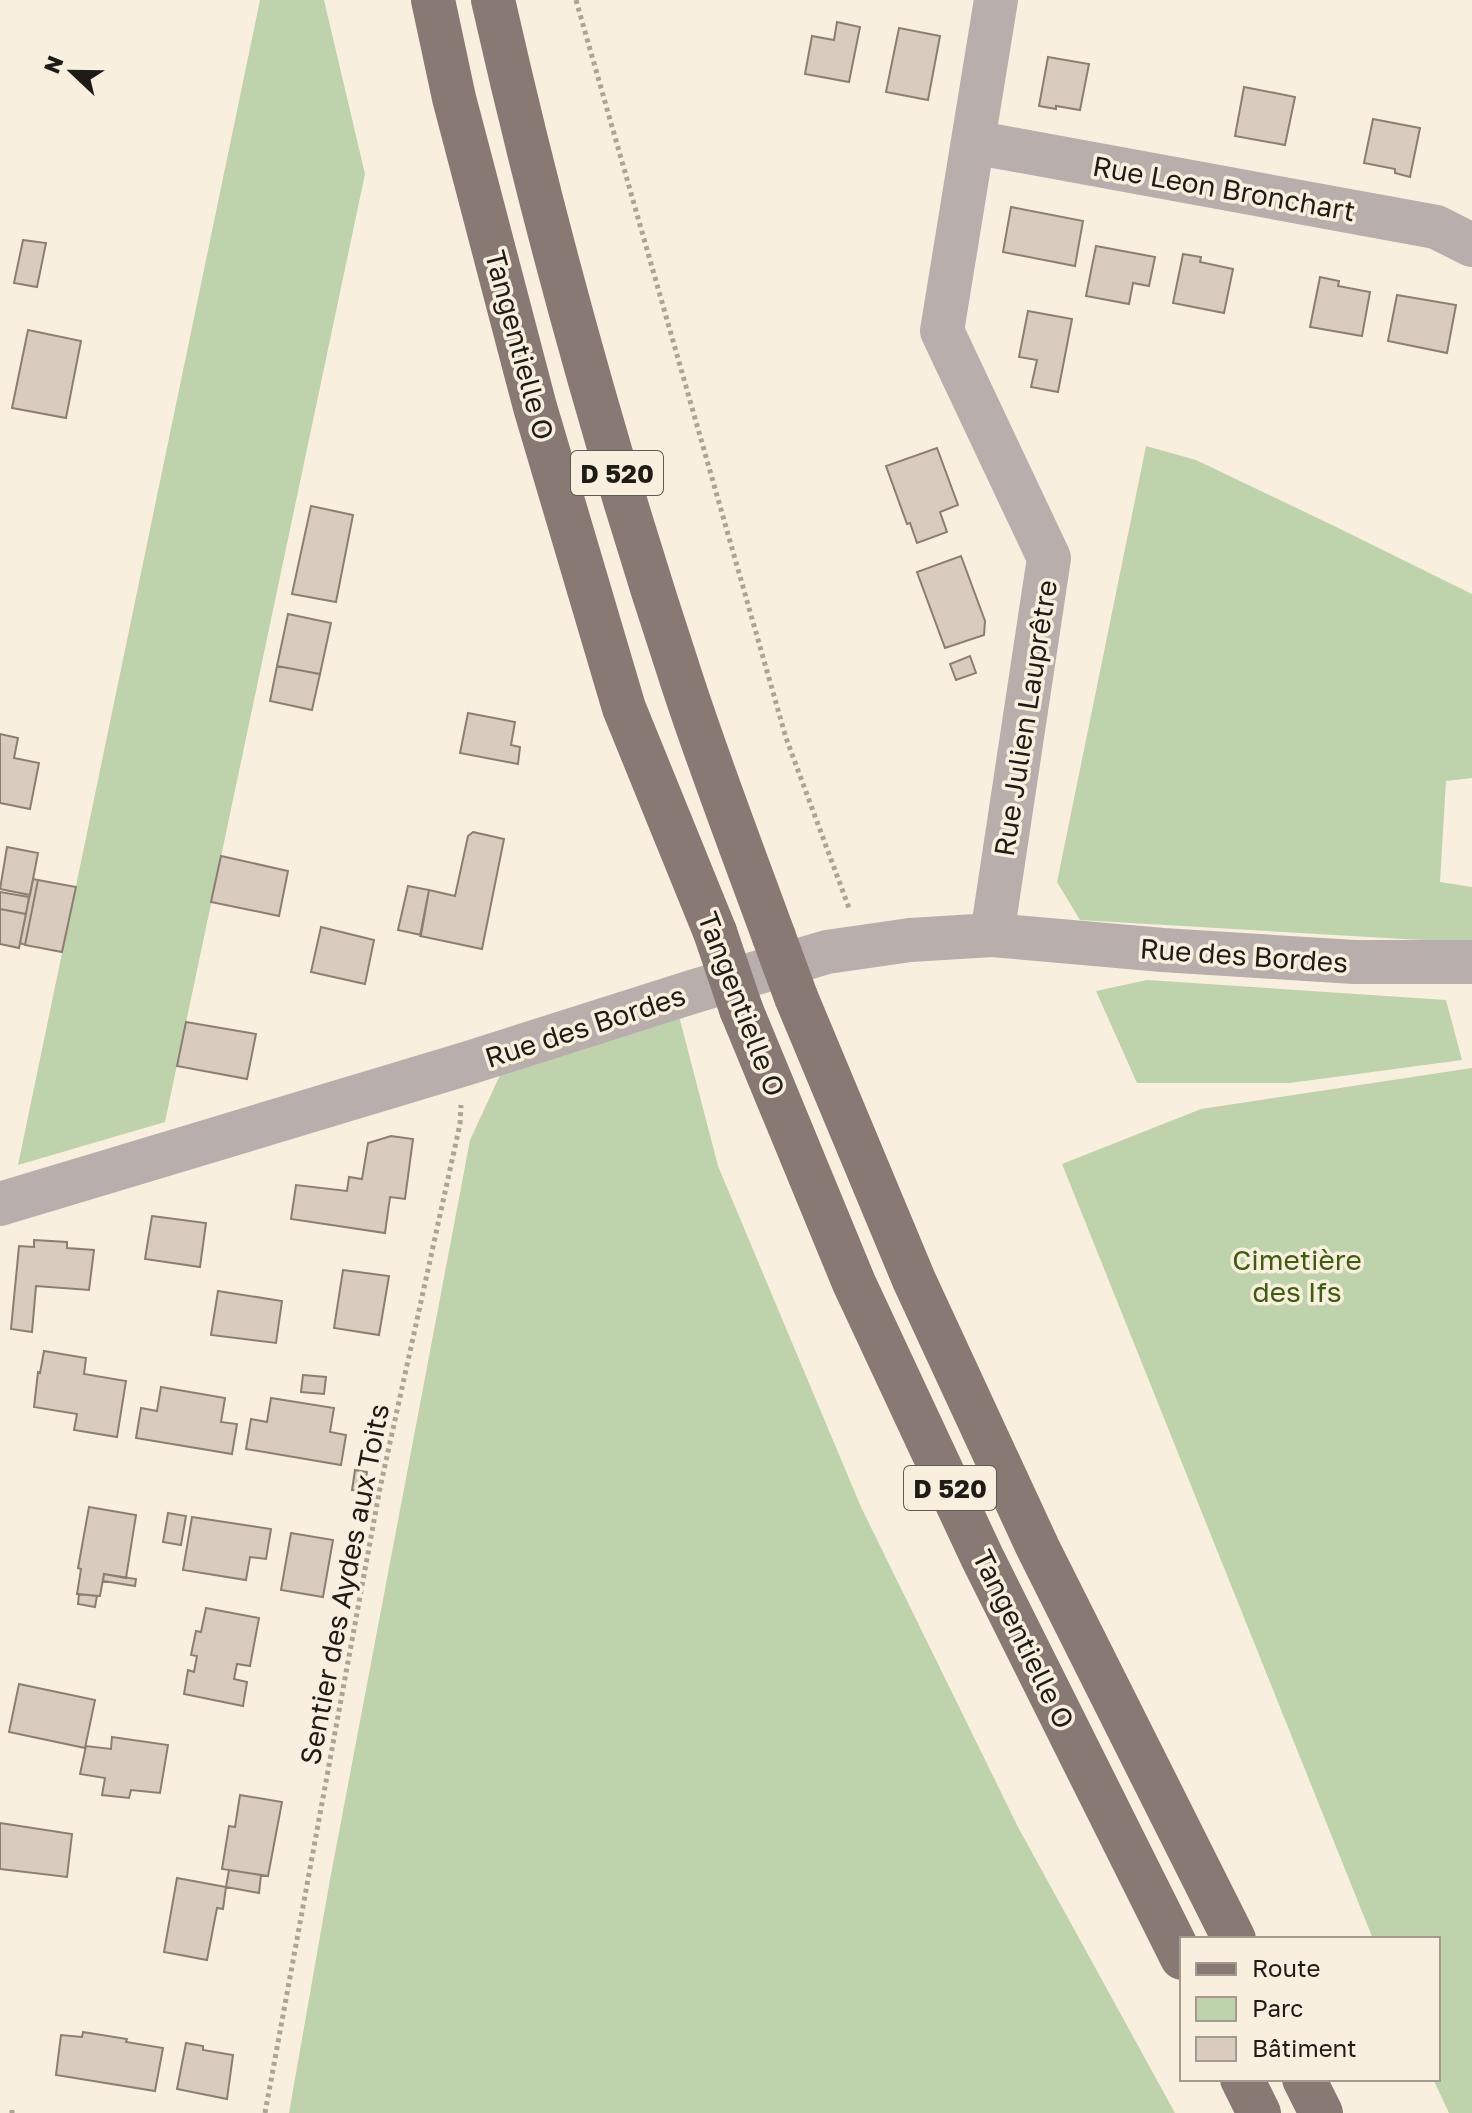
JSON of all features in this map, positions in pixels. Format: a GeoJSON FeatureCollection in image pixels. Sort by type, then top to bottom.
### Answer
{"type":"FeatureCollection","features":[{"type":"Feature","properties":{"kind":"main road","name":"Tangentielle O"},"geometry":{"type":"LineString","coordinates":[[433,0],[454,98],[535,407],[620,693],[715,932],[741,1009],[854,1283],[982,1557],[1180,1954]]}},
{"type":"Feature","properties":{"kind":"main road","name":"Tangentielle O"},"geometry":{"type":"LineString","coordinates":[[493,0],[520,121],[598,411],[682,682],[796,997],[914,1280],[1038,1548],[1233,1937]]}},
{"type":"Feature","properties":{"kind":"main road"},"geometry":{"type":"LineString","coordinates":[[1243,2081],[1259,2113]]}},
{"type":"Feature","properties":{"kind":"main road"},"geometry":{"type":"LineString","coordinates":[[1305,2081],[1321,2113]]}},
{"type":"Feature","properties":{"kind":"street","name":"Rue Julien Lauprêtre"},"geometry":{"type":"LineString","coordinates":[[992,935],[1049,558],[942,331],[996,0]]}},
{"type":"Feature","properties":{"kind":"street","name":"Rue Leon Bronchart"},"geometry":{"type":"LineString","coordinates":[[973,142],[1436,227],[1472,245]]}},
{"type":"Feature","properties":{"kind":"street","name":"Rue des Bordes"},"geometry":{"type":"LineString","coordinates":[[0,1204],[827,952],[910,940],[992,935],[1354,962],[1472,962]]}},
{"type":"Feature","properties":{"kind":"path"},"geometry":{"type":"LineString","coordinates":[[576,0],[786,738],[864,947]]}},
{"type":"Feature","properties":{"kind":"path","name":"Sentier des Aydes aux Toits"},"geometry":{"type":"LineString","coordinates":[[265,2113],[380,1488],[460,1124],[465,1064]]}},
{"type":"Feature","properties":{"kind":"green space"},"geometry":{"type":"Polygon","coordinates":[[[260,0],[324,0],[365,174],[165,1122],[18,1165],[260,0]]]}},
{"type":"Feature","properties":{"kind":"green space"},"geometry":{"type":"Polygon","coordinates":[[[1146,446],[1196,460],[1472,594],[1472,778],[1446,781],[1440,882],[1472,887],[1472,943],[1080,920],[1057,882],[1146,446]]]}},
{"type":"Feature","properties":{"kind":"green space"},"geometry":{"type":"Polygon","coordinates":[[[1147,980],[1446,1000],[1462,1060],[1290,1083],[1137,1083],[1096,991],[1147,980]]]}},
{"type":"Feature","properties":{"kind":"green space"},"geometry":{"type":"Polygon","coordinates":[[[679,1016],[718,1166],[861,1507],[1018,1827],[1175,2113],[289,2113],[470,1140],[501,1073],[679,1016]]]}},
{"type":"Feature","properties":{"kind":"green space","name":"Cimetière des Ifs"},"geometry":{"type":"Polygon","coordinates":[[[1472,1068],[1472,2113],[1449,2113],[1434,2081],[1440,2081],[1440,1937],[1372,1937],[1062,1164],[1201,1109],[1472,1068]]]}},
{"type":"Feature","properties":{"kind":"building"},"geometry":{"type":"Polygon","coordinates":[[[837,22],[860,27],[849,82],[805,74],[812,36],[834,40],[837,22]]]}},
{"type":"Feature","properties":{"kind":"building"},"geometry":{"type":"Polygon","coordinates":[[[899,28],[940,36],[928,100],[886,92],[899,28]]]}},
{"type":"Feature","properties":{"kind":"building"},"geometry":{"type":"Polygon","coordinates":[[[1048,57],[1089,64],[1080,110],[1039,106],[1048,57]]]}},
{"type":"Feature","properties":{"kind":"building"},"geometry":{"type":"Polygon","coordinates":[[[1244,87],[1295,97],[1285,145],[1235,136],[1244,87]]]}},
{"type":"Feature","properties":{"kind":"building"},"geometry":{"type":"Polygon","coordinates":[[[1373,119],[1420,128],[1410,177],[1395,173],[1395,169],[1364,163],[1373,119]]]}},
{"type":"Feature","properties":{"kind":"building"},"geometry":{"type":"Polygon","coordinates":[[[1011,207],[1083,221],[1075,266],[1003,252],[1011,207]]]}},
{"type":"Feature","properties":{"kind":"building"},"geometry":{"type":"Polygon","coordinates":[[[23,240],[46,243],[37,287],[14,283],[23,240]]]}},
{"type":"Feature","properties":{"kind":"building"},"geometry":{"type":"Polygon","coordinates":[[[1096,246],[1155,257],[1149,286],[1133,283],[1129,304],[1086,296],[1096,246]]]}},
{"type":"Feature","properties":{"kind":"building"},"geometry":{"type":"Polygon","coordinates":[[[1183,254],[1201,257],[1200,262],[1233,269],[1224,313],[1173,303],[1183,254]]]}},
{"type":"Feature","properties":{"kind":"building"},"geometry":{"type":"Polygon","coordinates":[[[1320,277],[1339,281],[1338,286],[1370,292],[1362,336],[1310,327],[1320,277]]]}},
{"type":"Feature","properties":{"kind":"building"},"geometry":{"type":"Polygon","coordinates":[[[1397,295],[1456,305],[1447,353],[1388,341],[1397,295]]]}},
{"type":"Feature","properties":{"kind":"building"},"geometry":{"type":"Polygon","coordinates":[[[1028,311],[1072,319],[1058,392],[1031,387],[1037,360],[1019,357],[1028,311]]]}},
{"type":"Feature","properties":{"kind":"building"},"geometry":{"type":"Polygon","coordinates":[[[28,330],[81,341],[66,418],[12,408],[28,330]]]}},
{"type":"Feature","properties":{"kind":"building"},"geometry":{"type":"Polygon","coordinates":[[[937,448],[958,505],[940,512],[947,532],[917,543],[886,466],[937,448]]]}},
{"type":"Feature","properties":{"kind":"building"},"geometry":{"type":"Polygon","coordinates":[[[311,506],[353,515],[336,602],[292,594],[311,506]]]}},
{"type":"Feature","properties":{"kind":"building"},"geometry":{"type":"Polygon","coordinates":[[[961,556],[985,621],[984,635],[945,648],[917,572],[961,556]]]}},
{"type":"Feature","properties":{"kind":"building"},"geometry":{"type":"Polygon","coordinates":[[[288,614],[331,623],[320,674],[277,666],[288,614]]]}},
{"type":"Feature","properties":{"kind":"building"},"geometry":{"type":"Polygon","coordinates":[[[970,656],[976,673],[956,680],[950,664],[970,656]]]}},
{"type":"Feature","properties":{"kind":"building"},"geometry":{"type":"Polygon","coordinates":[[[277,666],[320,674],[312,710],[270,701],[277,666]]]}},
{"type":"Feature","properties":{"kind":"building"},"geometry":{"type":"Polygon","coordinates":[[[468,713],[515,722],[511,745],[520,747],[518,764],[460,753],[468,713]]]}},
{"type":"Feature","properties":{"kind":"building"},"geometry":{"type":"Polygon","coordinates":[[[0,734],[18,738],[14,758],[39,763],[30,809],[0,803],[0,734]]]}},
{"type":"Feature","properties":{"kind":"building"},"geometry":{"type":"Polygon","coordinates":[[[473,832],[504,839],[482,949],[420,936],[429,890],[455,896],[468,836],[473,832]]]}},
{"type":"Feature","properties":{"kind":"building"},"geometry":{"type":"Polygon","coordinates":[[[7,847],[38,853],[30,895],[0,889],[7,847]]]}},
{"type":"Feature","properties":{"kind":"building"},"geometry":{"type":"Polygon","coordinates":[[[221,856],[288,871],[279,916],[211,902],[221,856]]]}},
{"type":"Feature","properties":{"kind":"building"},"geometry":{"type":"Polygon","coordinates":[[[33,879],[38,880],[25,945],[20,943],[33,879]]]}},
{"type":"Feature","properties":{"kind":"building"},"geometry":{"type":"Polygon","coordinates":[[[38,880],[76,887],[62,952],[25,945],[38,880]]]}},
{"type":"Feature","properties":{"kind":"building"},"geometry":{"type":"Polygon","coordinates":[[[408,886],[429,890],[421,935],[398,930],[408,886]]]}},
{"type":"Feature","properties":{"kind":"building"},"geometry":{"type":"Polygon","coordinates":[[[0,892],[29,897],[26,914],[0,909],[0,892]]]}},
{"type":"Feature","properties":{"kind":"building"},"geometry":{"type":"Polygon","coordinates":[[[0,909],[26,914],[19,948],[0,944],[0,909]]]}},
{"type":"Feature","properties":{"kind":"building"},"geometry":{"type":"Polygon","coordinates":[[[321,927],[374,940],[365,984],[311,972],[321,927]]]}},
{"type":"Feature","properties":{"kind":"building"},"geometry":{"type":"Polygon","coordinates":[[[186,1022],[256,1034],[247,1079],[177,1066],[186,1022]]]}},
{"type":"Feature","properties":{"kind":"building"},"geometry":{"type":"Polygon","coordinates":[[[391,1136],[413,1139],[405,1199],[390,1197],[385,1233],[291,1219],[296,1185],[347,1191],[349,1177],[362,1179],[368,1143],[391,1136]]]}},
{"type":"Feature","properties":{"kind":"building"},"geometry":{"type":"Polygon","coordinates":[[[152,1216],[206,1223],[200,1267],[145,1259],[152,1216]]]}},
{"type":"Feature","properties":{"kind":"building"},"geometry":{"type":"Polygon","coordinates":[[[34,1240],[67,1242],[67,1248],[94,1250],[89,1290],[36,1286],[32,1332],[11,1329],[19,1246],[34,1247],[34,1240]]]}},
{"type":"Feature","properties":{"kind":"building"},"geometry":{"type":"Polygon","coordinates":[[[343,1270],[389,1276],[379,1335],[334,1328],[343,1270]]]}},
{"type":"Feature","properties":{"kind":"building"},"geometry":{"type":"Polygon","coordinates":[[[218,1291],[282,1301],[276,1343],[211,1335],[218,1291]]]}},
{"type":"Feature","properties":{"kind":"building"},"geometry":{"type":"Polygon","coordinates":[[[44,1351],[86,1358],[84,1374],[126,1381],[117,1437],[74,1430],[77,1414],[34,1407],[44,1351]]]}},
{"type":"Feature","properties":{"kind":"building"},"geometry":{"type":"Polygon","coordinates":[[[303,1375],[326,1377],[324,1394],[301,1392],[303,1375]]]}},
{"type":"Feature","properties":{"kind":"building"},"geometry":{"type":"Polygon","coordinates":[[[161,1387],[225,1398],[221,1422],[237,1424],[232,1454],[136,1438],[141,1408],[157,1411],[161,1387]]]}},
{"type":"Feature","properties":{"kind":"building"},"geometry":{"type":"Polygon","coordinates":[[[271,1398],[334,1408],[330,1432],[346,1435],[341,1465],[246,1449],[251,1419],[267,1422],[271,1398]]]}},
{"type":"Feature","properties":{"kind":"building"},"geometry":{"type":"Polygon","coordinates":[[[355,1470],[367,1472],[363,1491],[352,1490],[355,1470]]]}},
{"type":"Feature","properties":{"kind":"building"},"geometry":{"type":"Polygon","coordinates":[[[89,1507],[136,1515],[126,1578],[104,1574],[100,1596],[77,1594],[81,1569],[78,1568],[89,1507]]]}},
{"type":"Feature","properties":{"kind":"building"},"geometry":{"type":"Polygon","coordinates":[[[168,1513],[186,1516],[181,1545],[163,1542],[168,1513]]]}},
{"type":"Feature","properties":{"kind":"building"},"geometry":{"type":"Polygon","coordinates":[[[192,1517],[271,1529],[266,1559],[250,1557],[246,1580],[183,1570],[192,1517]]]}},
{"type":"Feature","properties":{"kind":"building"},"geometry":{"type":"Polygon","coordinates":[[[291,1533],[333,1540],[323,1597],[281,1590],[291,1533]]]}},
{"type":"Feature","properties":{"kind":"building"},"geometry":{"type":"Polygon","coordinates":[[[104,1574],[136,1579],[135,1586],[103,1581],[104,1574]]]}},
{"type":"Feature","properties":{"kind":"building"},"geometry":{"type":"Polygon","coordinates":[[[79,1594],[97,1596],[95,1607],[78,1604],[79,1594]]]}},
{"type":"Feature","properties":{"kind":"building"},"geometry":{"type":"Polygon","coordinates":[[[206,1608],[259,1618],[250,1666],[237,1664],[234,1679],[247,1682],[243,1706],[184,1694],[188,1670],[194,1672],[197,1656],[191,1655],[196,1631],[201,1632],[206,1608]]]}},
{"type":"Feature","properties":{"kind":"building"},"geometry":{"type":"Polygon","coordinates":[[[19,1684],[95,1700],[85,1748],[9,1732],[19,1684]]]}},
{"type":"Feature","properties":{"kind":"building"},"geometry":{"type":"Polygon","coordinates":[[[112,1737],[168,1745],[160,1793],[131,1790],[129,1798],[102,1795],[105,1778],[80,1774],[86,1746],[111,1749],[112,1737]]]}},
{"type":"Feature","properties":{"kind":"building"},"geometry":{"type":"Polygon","coordinates":[[[240,1795],[282,1802],[268,1876],[222,1869],[229,1826],[235,1827],[240,1795]]]}},
{"type":"Feature","properties":{"kind":"building"},"geometry":{"type":"Polygon","coordinates":[[[0,1823],[72,1834],[67,1877],[0,1869],[0,1823]]]}},
{"type":"Feature","properties":{"kind":"building"},"geometry":{"type":"Polygon","coordinates":[[[229,1870],[261,1875],[259,1893],[226,1887],[229,1870]]]}},
{"type":"Feature","properties":{"kind":"building"},"geometry":{"type":"Polygon","coordinates":[[[177,1878],[226,1887],[223,1909],[217,1908],[207,1960],[164,1952],[177,1878]]]}},
{"type":"Feature","properties":{"kind":"building"},"geometry":{"type":"Polygon","coordinates":[[[83,2032],[163,2048],[155,2091],[56,2075],[61,2035],[82,2037],[83,2032]]]}},
{"type":"Feature","properties":{"kind":"building"},"geometry":{"type":"Polygon","coordinates":[[[186,2043],[203,2046],[203,2050],[233,2055],[227,2099],[177,2089],[186,2043]]]}}]}
